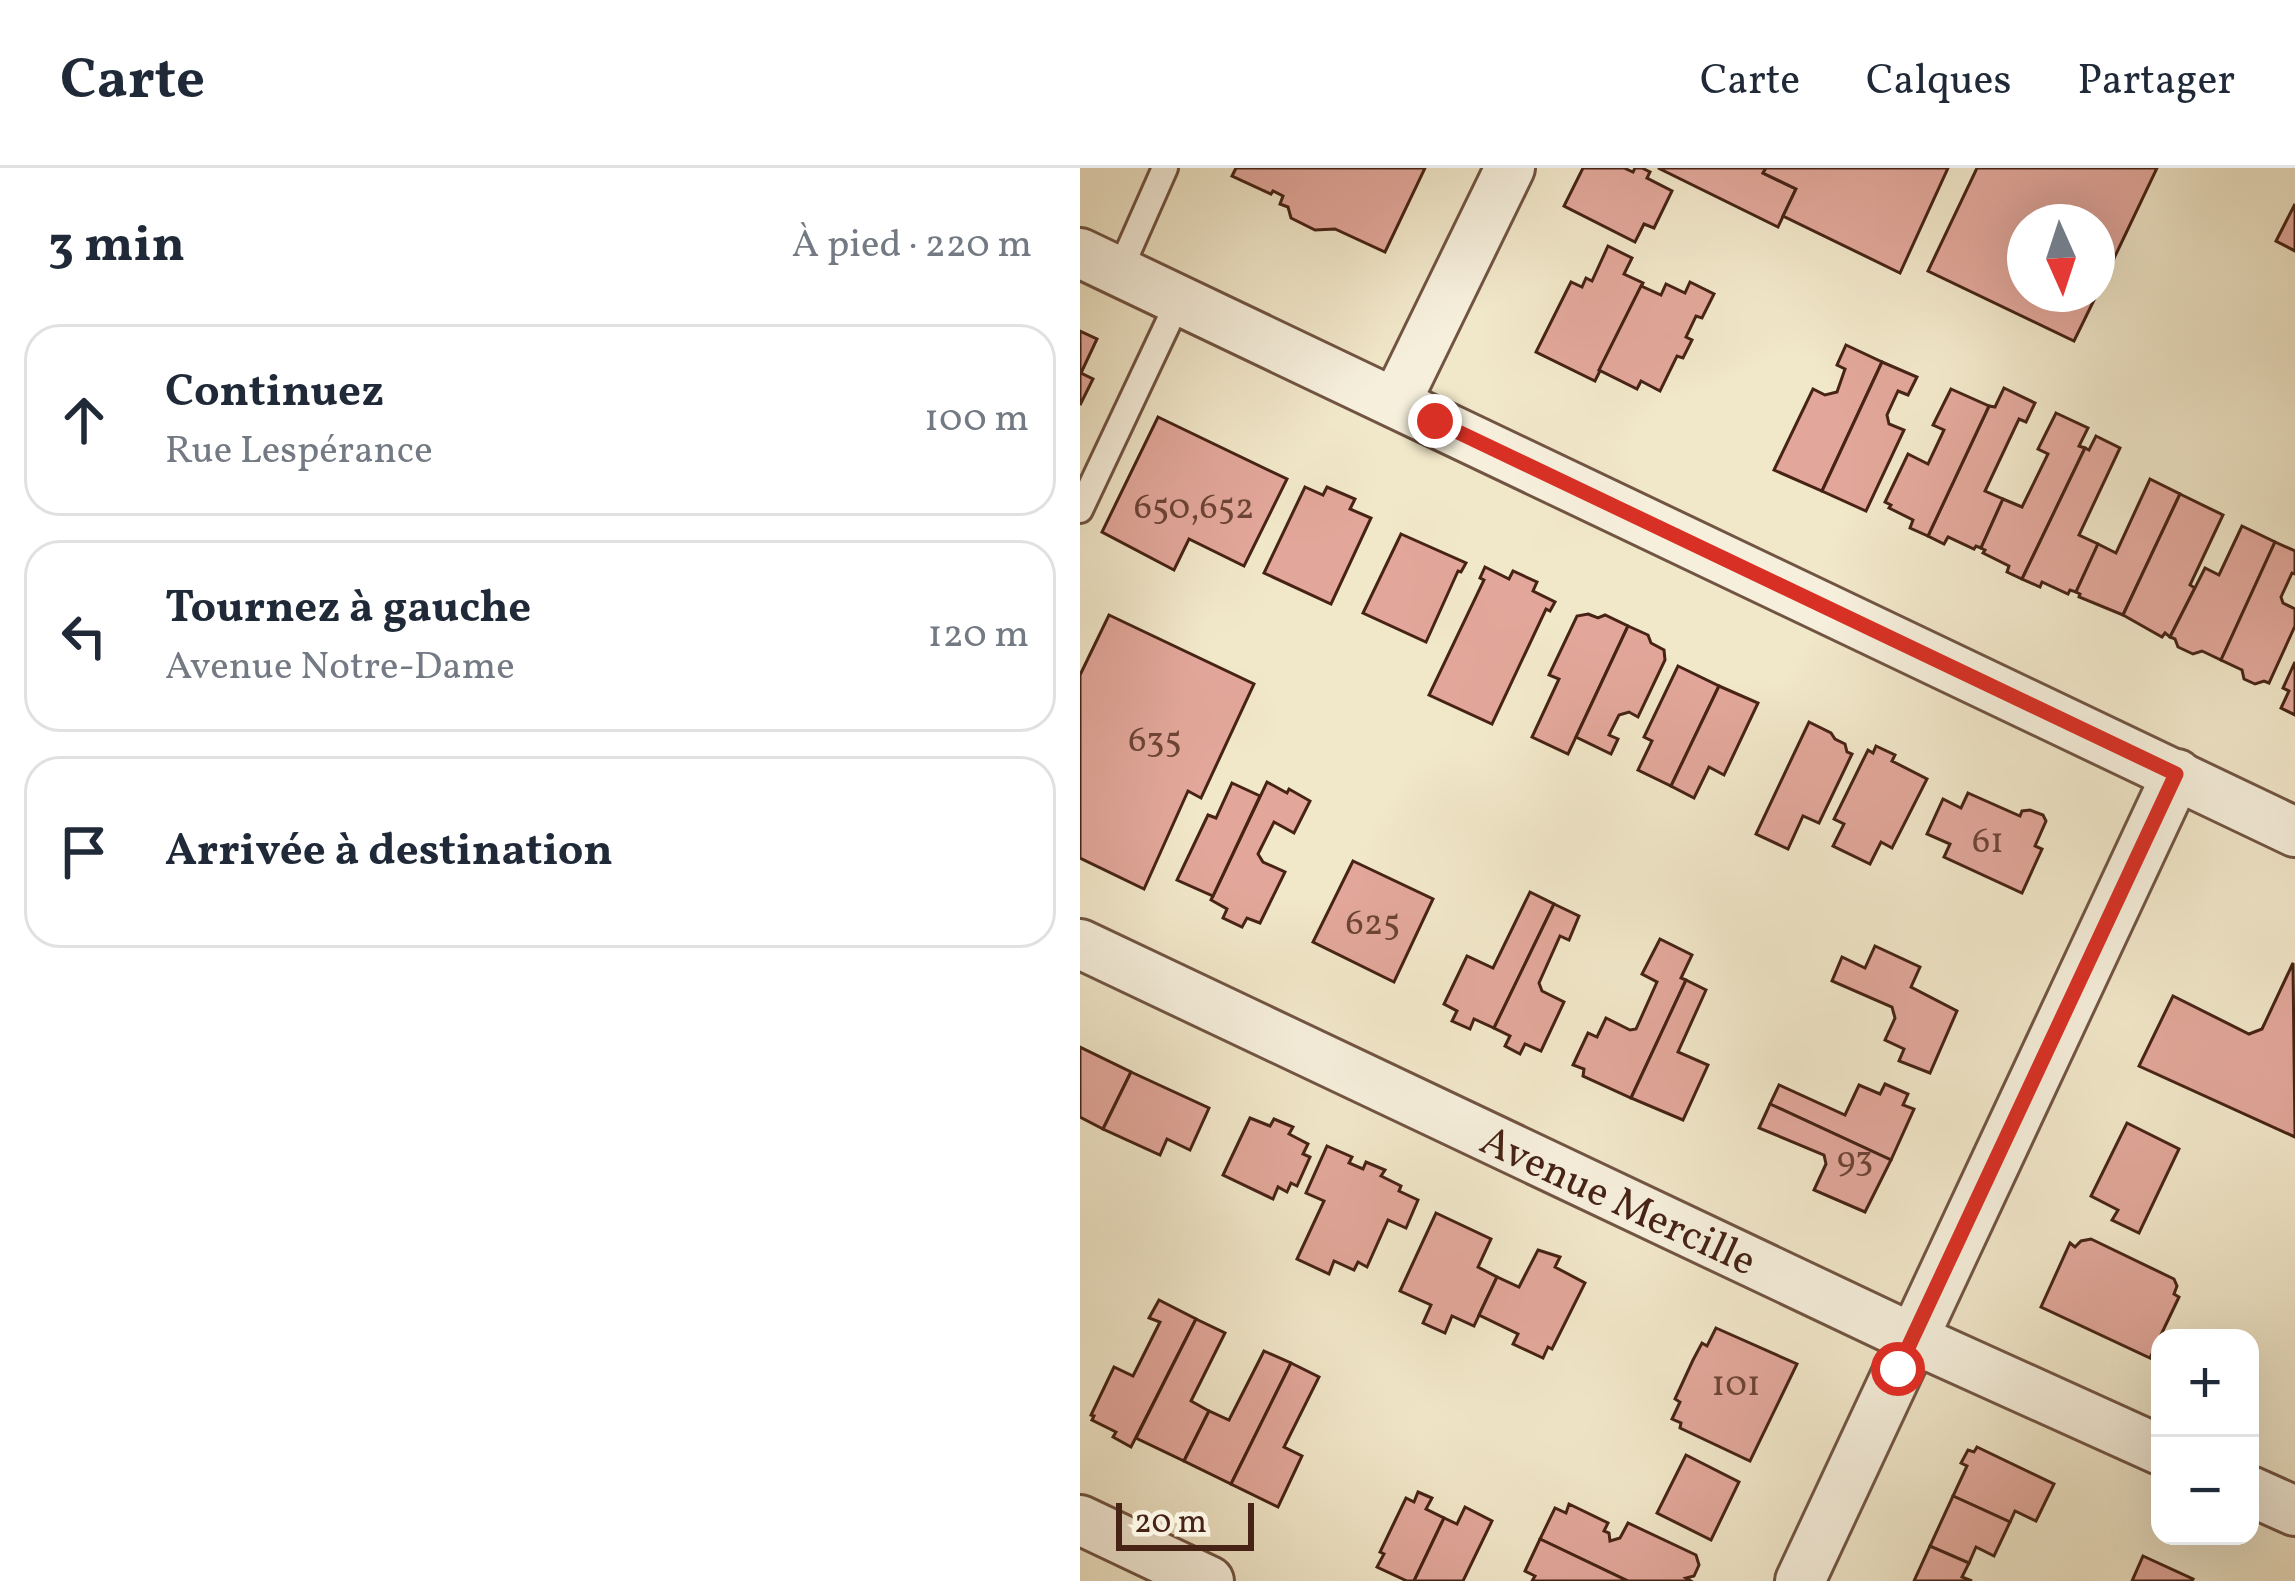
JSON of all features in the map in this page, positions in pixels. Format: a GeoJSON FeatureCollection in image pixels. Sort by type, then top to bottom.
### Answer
{"type":"FeatureCollection","features":[{"type":"Feature","properties":{"kind":"street"},"geometry":{"type":"LineString","coordinates":[[1396,402],[1510,168]]}},
{"type":"Feature","properties":{"kind":"street"},"geometry":{"type":"LineString","coordinates":[[1100,262],[2295,832]]}},
{"type":"Feature","properties":{"kind":"street"},"geometry":{"type":"LineString","coordinates":[[1800,1581],[2176,774]]}},
{"type":"Feature","properties":{"kind":"street","name":"Avenue Mercille"},"geometry":{"type":"LineString","coordinates":[[1080,944],[1912,1338],[2151,1446]]}},
{"type":"Feature","properties":{"kind":"street"},"geometry":{"type":"LineString","coordinates":[[1080,1520],[1209,1581]]}},
{"type":"Feature","properties":{"kind":"lane"},"geometry":{"type":"LineString","coordinates":[[1100,262],[1165,168]]}},
{"type":"Feature","properties":{"kind":"lane"},"geometry":{"type":"LineString","coordinates":[[1080,510],[1179,300]]}},
{"type":"Feature","properties":{"kind":"building"},"geometry":{"type":"Polygon","coordinates":[[[1236,168],[1425,168],[1385,252],[1335,229],[1315,230],[1291,218],[1288,207],[1280,204],[1283,196],[1232,176],[1236,168]]]}},
{"type":"Feature","properties":{"kind":"building"},"geometry":{"type":"Polygon","coordinates":[[[1583,168],[1650,172],[1647,178],[1672,191],[1654,228],[1644,224],[1635,242],[1564,206],[1583,168]]]}},
{"type":"Feature","properties":{"kind":"building"},"geometry":{"type":"Polygon","coordinates":[[[1658,168],[1766,168],[1763,173],[1796,189],[1778,227],[1658,168]]]}},
{"type":"Feature","properties":{"kind":"building"},"geometry":{"type":"Polygon","coordinates":[[[1766,168],[1948,168],[1900,273],[1783,216],[1796,189],[1763,173],[1766,168]]]}},
{"type":"Feature","properties":{"kind":"building"},"geometry":{"type":"Polygon","coordinates":[[[1977,168],[2157,168],[2115,256],[2115,204],[2007,204],[2007,309],[1928,271],[1977,168]]]}},
{"type":"Feature","properties":{"kind":"building"},"geometry":{"type":"Polygon","coordinates":[[[2295,204],[2295,251],[2276,241],[2295,204]]]}},
{"type":"Feature","properties":{"kind":"building"},"geometry":{"type":"Polygon","coordinates":[[[1608,246],[1632,258],[1624,274],[1643,283],[1595,381],[1536,352],[1571,282],[1582,287],[1586,278],[1592,281],[1608,246]]]}},
{"type":"Feature","properties":{"kind":"building"},"geometry":{"type":"Polygon","coordinates":[[[1690,282],[1714,294],[1702,318],[1696,316],[1686,337],[1692,340],[1683,358],[1677,356],[1660,391],[1641,381],[1637,389],[1599,370],[1641,286],[1661,295],[1666,284],[1685,293],[1690,282]]]}},
{"type":"Feature","properties":{"kind":"building"},"geometry":{"type":"Polygon","coordinates":[[[2014,312],[2088,312],[2074,341],[2014,312]]]}},
{"type":"Feature","properties":{"kind":"building"},"geometry":{"type":"Polygon","coordinates":[[[1080,331],[1097,339],[1081,373],[1093,379],[1080,405],[1080,331]]]}},
{"type":"Feature","properties":{"kind":"building"},"geometry":{"type":"Polygon","coordinates":[[[1846,345],[1882,362],[1822,491],[1774,470],[1813,389],[1825,395],[1837,392],[1845,369],[1837,365],[1846,345]]]}},
{"type":"Feature","properties":{"kind":"building"},"geometry":{"type":"Polygon","coordinates":[[[1882,362],[1917,377],[1908,395],[1898,391],[1887,415],[1889,424],[1904,430],[1866,511],[1822,491],[1882,362]]]}},
{"type":"Feature","properties":{"kind":"building"},"geometry":{"type":"Polygon","coordinates":[[[2004,388],[2035,403],[2026,422],[2019,419],[1985,491],[2003,499],[1981,548],[1948,537],[1944,544],[1928,536],[1989,406],[1995,407],[2004,388]]]}},
{"type":"Feature","properties":{"kind":"building"},"geometry":{"type":"Polygon","coordinates":[[[1951,389],[1989,406],[1928,536],[1910,528],[1913,520],[1885,502],[1908,454],[1928,464],[1944,430],[1933,425],[1951,389]]]}},
{"type":"Feature","properties":{"kind":"building"},"geometry":{"type":"Polygon","coordinates":[[[2056,413],[2088,428],[2079,446],[2085,448],[2022,579],[1981,548],[2003,499],[2022,507],[2048,454],[2038,449],[2056,413]]]}},
{"type":"Feature","properties":{"kind":"building"},"geometry":{"type":"Polygon","coordinates":[[[1158,417],[1287,479],[1244,566],[1189,539],[1174,570],[1102,532],[1158,417]]]}},
{"type":"Feature","properties":{"kind":"building"},"geometry":{"type":"Polygon","coordinates":[[[2096,436],[2120,448],[2079,535],[2098,544],[2076,592],[2068,594],[2042,582],[2040,587],[2022,579],[2085,448],[2089,450],[2096,436]]]}},
{"type":"Feature","properties":{"kind":"building"},"geometry":{"type":"Polygon","coordinates":[[[2150,479],[2180,494],[2123,615],[2076,592],[2098,544],[2116,553],[2150,479]]]}},
{"type":"Feature","properties":{"kind":"building"},"geometry":{"type":"Polygon","coordinates":[[[1305,487],[1323,495],[1327,487],[1355,499],[1350,509],[1371,518],[1331,604],[1264,573],[1305,487]]]}},
{"type":"Feature","properties":{"kind":"building"},"geometry":{"type":"Polygon","coordinates":[[[2180,494],[2223,515],[2190,585],[2195,588],[2170,637],[2165,633],[2162,637],[2123,615],[2180,494]]]}},
{"type":"Feature","properties":{"kind":"building"},"geometry":{"type":"Polygon","coordinates":[[[2242,526],[2275,542],[2221,660],[2202,651],[2193,654],[2170,637],[2205,568],[2219,575],[2242,526]]]}},
{"type":"Feature","properties":{"kind":"building"},"geometry":{"type":"Polygon","coordinates":[[[1401,534],[1466,563],[1426,642],[1363,613],[1401,534]]]}},
{"type":"Feature","properties":{"kind":"building"},"geometry":{"type":"Polygon","coordinates":[[[2275,542],[2295,551],[2295,574],[2281,597],[2295,609],[2295,626],[2269,683],[2255,684],[2244,679],[2242,670],[2221,660],[2275,542]]]}},
{"type":"Feature","properties":{"kind":"building"},"geometry":{"type":"Polygon","coordinates":[[[1485,567],[1509,579],[1513,571],[1537,582],[1533,591],[1555,602],[1550,611],[1546,609],[1492,724],[1429,695],[1484,580],[1480,578],[1485,567]]]}},
{"type":"Feature","properties":{"kind":"building"},"geometry":{"type":"Polygon","coordinates":[[[1109,615],[1254,684],[1201,798],[1188,791],[1144,889],[1080,858],[1080,675],[1109,615]]]}},
{"type":"Feature","properties":{"kind":"building"},"geometry":{"type":"Polygon","coordinates":[[[1605,615],[1628,626],[1568,754],[1532,737],[1559,679],[1549,675],[1577,616],[1605,615]]]}},
{"type":"Feature","properties":{"kind":"building"},"geometry":{"type":"Polygon","coordinates":[[[1628,626],[1648,635],[1651,643],[1664,650],[1665,660],[1638,717],[1629,712],[1619,715],[1609,735],[1618,739],[1611,754],[1576,737],[1628,626]]]}},
{"type":"Feature","properties":{"kind":"building"},"geometry":{"type":"Polygon","coordinates":[[[2295,662],[2295,715],[2281,708],[2289,691],[2283,688],[2295,662]]]}},
{"type":"Feature","properties":{"kind":"building"},"geometry":{"type":"Polygon","coordinates":[[[1678,666],[1719,686],[1671,786],[1638,770],[1652,741],[1644,737],[1678,666]]]}},
{"type":"Feature","properties":{"kind":"building"},"geometry":{"type":"Polygon","coordinates":[[[1719,686],[1758,703],[1724,775],[1709,767],[1694,798],[1671,786],[1719,686]]]}},
{"type":"Feature","properties":{"kind":"building"},"geometry":{"type":"Polygon","coordinates":[[[1809,722],[1831,733],[1852,754],[1819,823],[1803,816],[1788,849],[1756,834],[1809,722]]]}},
{"type":"Feature","properties":{"kind":"building"},"geometry":{"type":"Polygon","coordinates":[[[1876,746],[1895,755],[1892,761],[1927,779],[1892,848],[1881,842],[1870,864],[1833,846],[1844,824],[1834,819],[1868,750],[1873,753],[1876,746]]]}},
{"type":"Feature","properties":{"kind":"building"},"geometry":{"type":"Polygon","coordinates":[[[1267,782],[1310,801],[1294,833],[1274,822],[1258,854],[1263,862],[1285,872],[1260,923],[1247,918],[1242,927],[1223,918],[1227,909],[1211,900],[1267,782]]]}},
{"type":"Feature","properties":{"kind":"building"},"geometry":{"type":"Polygon","coordinates":[[[1232,783],[1260,796],[1213,896],[1177,880],[1208,815],[1216,818],[1232,783]]]}},
{"type":"Feature","properties":{"kind":"building"},"geometry":{"type":"Polygon","coordinates":[[[1968,793],[2020,816],[2030,810],[2043,815],[2046,821],[2035,846],[2042,849],[2022,893],[1944,857],[1950,844],[1927,834],[1943,799],[1961,808],[1968,793]]]}},
{"type":"Feature","properties":{"kind":"building"},"geometry":{"type":"Polygon","coordinates":[[[1353,861],[1433,899],[1394,982],[1313,942],[1353,861]]]}},
{"type":"Feature","properties":{"kind":"building"},"geometry":{"type":"Polygon","coordinates":[[[1530,892],[1554,904],[1494,1028],[1474,1019],[1470,1029],[1452,1021],[1457,1011],[1444,1004],[1467,956],[1493,968],[1530,892]]]}},
{"type":"Feature","properties":{"kind":"building"},"geometry":{"type":"Polygon","coordinates":[[[1554,904],[1579,916],[1569,940],[1560,936],[1539,983],[1542,991],[1564,1002],[1541,1051],[1525,1044],[1520,1054],[1505,1046],[1510,1036],[1494,1028],[1554,904]]]}},
{"type":"Feature","properties":{"kind":"building"},"geometry":{"type":"Polygon","coordinates":[[[1660,939],[1692,955],[1681,978],[1686,980],[1631,1098],[1583,1076],[1584,1069],[1573,1065],[1588,1033],[1597,1037],[1606,1018],[1636,1029],[1657,982],[1642,974],[1660,939]]]}},
{"type":"Feature","properties":{"kind":"building"},"geometry":{"type":"Polygon","coordinates":[[[1875,946],[1920,967],[1911,987],[1957,1011],[1930,1073],[1899,1061],[1904,1049],[1885,1040],[1895,1018],[1892,1007],[1832,981],[1842,957],[1865,968],[1875,946]]]}},
{"type":"Feature","properties":{"kind":"building"},"geometry":{"type":"Polygon","coordinates":[[[2293,963],[2295,1137],[2139,1066],[2173,996],[2249,1034],[2262,1029],[2293,963]]]}},
{"type":"Feature","properties":{"kind":"building"},"geometry":{"type":"Polygon","coordinates":[[[1686,980],[1706,990],[1678,1052],[1708,1065],[1683,1120],[1631,1098],[1686,980]]]}},
{"type":"Feature","properties":{"kind":"building"},"geometry":{"type":"Polygon","coordinates":[[[1080,1047],[1131,1072],[1103,1129],[1080,1117],[1080,1047]]]}},
{"type":"Feature","properties":{"kind":"building"},"geometry":{"type":"Polygon","coordinates":[[[1131,1072],[1209,1108],[1190,1150],[1167,1139],[1160,1155],[1103,1129],[1131,1072]]]}},
{"type":"Feature","properties":{"kind":"building"},"geometry":{"type":"Polygon","coordinates":[[[1885,1084],[1908,1094],[1903,1105],[1914,1109],[1891,1160],[1770,1104],[1779,1085],[1845,1115],[1859,1085],[1880,1094],[1885,1084]]]}},
{"type":"Feature","properties":{"kind":"building"},"geometry":{"type":"Polygon","coordinates":[[[1770,1104],[1891,1160],[1865,1212],[1814,1190],[1826,1164],[1824,1155],[1759,1128],[1770,1104]]]}},
{"type":"Feature","properties":{"kind":"building"},"geometry":{"type":"Polygon","coordinates":[[[1250,1118],[1270,1126],[1274,1119],[1293,1127],[1289,1134],[1308,1144],[1303,1154],[1310,1157],[1297,1186],[1291,1183],[1287,1192],[1278,1187],[1273,1199],[1223,1175],[1250,1118]]]}},
{"type":"Feature","properties":{"kind":"building"},"geometry":{"type":"Polygon","coordinates":[[[2127,1123],[2179,1149],[2139,1233],[2112,1220],[2118,1210],[2091,1196],[2127,1123]]]}},
{"type":"Feature","properties":{"kind":"building"},"geometry":{"type":"Polygon","coordinates":[[[1327,1146],[1352,1157],[1349,1163],[1363,1169],[1366,1162],[1385,1170],[1381,1176],[1418,1200],[1406,1228],[1388,1220],[1367,1267],[1358,1262],[1354,1270],[1334,1261],[1329,1274],[1297,1259],[1324,1201],[1306,1193],[1327,1146]]]}},
{"type":"Feature","properties":{"kind":"building"},"geometry":{"type":"Polygon","coordinates":[[[1436,1213],[1491,1239],[1478,1267],[1497,1277],[1474,1326],[1452,1316],[1445,1333],[1423,1323],[1431,1305],[1400,1291],[1436,1213]]]}},
{"type":"Feature","properties":{"kind":"building"},"geometry":{"type":"Polygon","coordinates":[[[2091,1239],[2174,1279],[2174,1294],[2179,1297],[2164,1329],[2151,1329],[2150,1358],[2041,1307],[2070,1243],[2075,1247],[2091,1239]]]}},
{"type":"Feature","properties":{"kind":"building"},"geometry":{"type":"Polygon","coordinates":[[[1538,1250],[1560,1257],[1555,1267],[1585,1283],[1543,1358],[1513,1344],[1518,1334],[1479,1315],[1497,1277],[1519,1287],[1538,1250]]]}},
{"type":"Feature","properties":{"kind":"building"},"geometry":{"type":"Polygon","coordinates":[[[1159,1300],[1196,1319],[1131,1447],[1091,1415],[1114,1367],[1133,1376],[1160,1322],[1149,1318],[1159,1300]]]}},
{"type":"Feature","properties":{"kind":"building"},"geometry":{"type":"Polygon","coordinates":[[[1196,1319],[1225,1333],[1191,1401],[1209,1411],[1184,1461],[1136,1438],[1196,1319]]]}},
{"type":"Feature","properties":{"kind":"building"},"geometry":{"type":"Polygon","coordinates":[[[1716,1328],[1797,1364],[1750,1461],[1680,1428],[1681,1423],[1672,1419],[1680,1402],[1675,1399],[1693,1360],[1716,1328]]]}},
{"type":"Feature","properties":{"kind":"building"},"geometry":{"type":"Polygon","coordinates":[[[1264,1351],[1291,1363],[1231,1484],[1184,1461],[1209,1411],[1229,1420],[1264,1351]]]}},
{"type":"Feature","properties":{"kind":"building"},"geometry":{"type":"Polygon","coordinates":[[[1291,1363],[1319,1377],[1284,1447],[1302,1456],[1278,1507],[1231,1484],[1291,1363]]]}},
{"type":"Feature","properties":{"kind":"building"},"geometry":{"type":"Polygon","coordinates":[[[1977,1447],[2054,1484],[2036,1521],[2015,1511],[2010,1522],[1953,1496],[1967,1466],[1961,1463],[1968,1450],[1974,1452],[1977,1447]]]}},
{"type":"Feature","properties":{"kind":"building"},"geometry":{"type":"Polygon","coordinates":[[[1686,1455],[1739,1482],[1711,1540],[1657,1513],[1686,1455]]]}},
{"type":"Feature","properties":{"kind":"building"},"geometry":{"type":"Polygon","coordinates":[[[1418,1492],[1432,1498],[1426,1509],[1444,1518],[1414,1581],[1407,1581],[1377,1567],[1406,1498],[1414,1502],[1418,1492]]]}},
{"type":"Feature","properties":{"kind":"building"},"geometry":{"type":"Polygon","coordinates":[[[1953,1496],[2010,1522],[1994,1556],[1976,1547],[1969,1563],[1930,1546],[1953,1496]]]}},
{"type":"Feature","properties":{"kind":"building"},"geometry":{"type":"Polygon","coordinates":[[[1569,1504],[1608,1523],[1604,1531],[1610,1541],[1620,1538],[1628,1523],[1696,1555],[1699,1565],[1694,1576],[1686,1578],[1691,1581],[1628,1581],[1540,1539],[1555,1508],[1566,1513],[1569,1504]]]}},
{"type":"Feature","properties":{"kind":"building"},"geometry":{"type":"Polygon","coordinates":[[[1465,1507],[1492,1521],[1463,1581],[1414,1581],[1444,1518],[1457,1524],[1465,1507]]]}},
{"type":"Feature","properties":{"kind":"building"},"geometry":{"type":"Polygon","coordinates":[[[1540,1539],[1628,1581],[1532,1581],[1535,1576],[1525,1571],[1540,1539]]]}},
{"type":"Feature","properties":{"kind":"building"},"geometry":{"type":"Polygon","coordinates":[[[1930,1546],[1969,1563],[1962,1577],[1972,1581],[1914,1581],[1930,1546]]]}},
{"type":"Feature","properties":{"kind":"building"},"geometry":{"type":"Polygon","coordinates":[[[2143,1556],[2193,1579],[2132,1581],[2143,1556]]]}},
{"type":"Feature","properties":{"kind":"route"},"geometry":{"type":"LineString","coordinates":[[1435,421],[2176,774],[1898,1369]]}}]}
